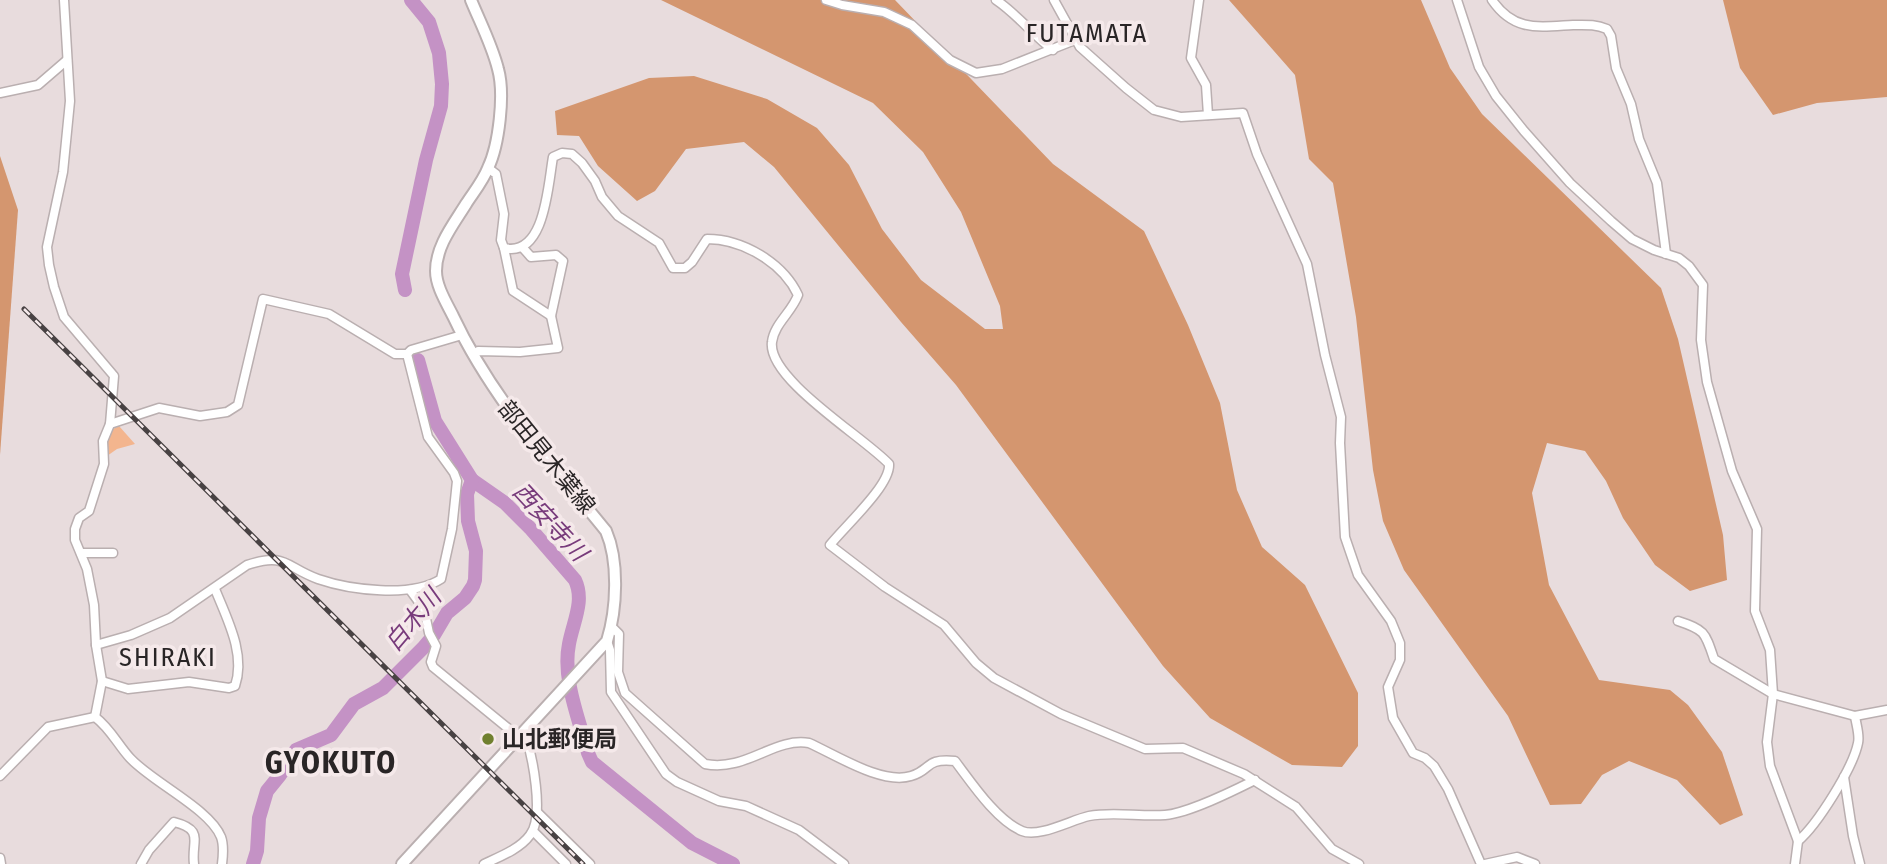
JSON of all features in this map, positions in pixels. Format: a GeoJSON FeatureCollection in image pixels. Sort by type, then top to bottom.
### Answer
{"type":"FeatureCollection","features":[{"type":"Feature","properties":{"kind":"main road","name":"部田見木葉線"},"geometry":{"type":"LineString","coordinates":[[402,864],[607,641],[615,607],[612,546],[606,531],[506,408],[462,335],[441,290],[436,272],[439,252],[445,238],[488,168],[499,117],[499,70],[471,0]]}},
{"type":"Feature","properties":{"kind":"street"},"geometry":{"type":"LineString","coordinates":[[64,0],[70,101],[63,172],[47,247],[49,265],[64,317],[114,376],[110,424],[103,442],[104,464],[89,511],[79,519],[75,529],[75,540],[81,553],[94,605],[96,645],[102,681],[95,717]]}},
{"type":"Feature","properties":{"kind":"street"},"geometry":{"type":"LineString","coordinates":[[826,0],[884,12],[912,25],[950,60],[976,73],[1002,69],[1075,40]]}},
{"type":"Feature","properties":{"kind":"street"},"geometry":{"type":"LineString","coordinates":[[996,0],[1053,50]]}},
{"type":"Feature","properties":{"kind":"street"},"geometry":{"type":"LineString","coordinates":[[1055,0],[1075,40],[1126,88],[1154,110],[1181,117],[1243,113],[1257,154],[1307,264],[1325,355],[1341,417],[1345,537],[1358,575],[1391,621],[1399,643],[1400,660],[1388,687],[1392,718],[1413,753],[1434,766],[1448,789],[1483,864],[1517,857],[1535,864]]}},
{"type":"Feature","properties":{"kind":"street"},"geometry":{"type":"LineString","coordinates":[[1199,0],[1191,58],[1206,85],[1208,115]]}},
{"type":"Feature","properties":{"kind":"street"},"geometry":{"type":"LineString","coordinates":[[1457,0],[1479,67],[1496,96],[1524,131],[1570,183],[1611,221],[1632,239],[1679,258],[1689,266],[1703,285],[1702,340],[1707,382],[1732,471],[1757,530],[1755,611],[1770,650],[1773,694],[1767,742],[1770,766],[1798,841],[1795,864]]}},
{"type":"Feature","properties":{"kind":"street"},"geometry":{"type":"LineString","coordinates":[[1492,0],[1501,12],[1521,25],[1599,25],[1611,36],[1616,68],[1631,104],[1639,139],[1657,183],[1666,254]]}},
{"type":"Feature","properties":{"kind":"street"},"geometry":{"type":"LineString","coordinates":[[0,93],[38,85],[66,60]]}},
{"type":"Feature","properties":{"kind":"street"},"geometry":{"type":"LineString","coordinates":[[504,248],[523,248],[532,241],[538,231],[554,157],[562,153],[572,154],[582,163],[602,197],[618,216],[659,243],[673,268],[685,268],[707,239],[729,243],[765,257],[790,278],[798,295],[772,340],[774,358],[784,372],[824,412],[889,464],[890,472],[875,493],[830,545],[885,587],[937,620],[976,663],[994,678],[1061,714],[1145,749],[1183,748],[1255,780],[1296,807],[1332,849],[1359,864]]}},
{"type":"Feature","properties":{"kind":"street"},"geometry":{"type":"LineString","coordinates":[[488,168],[496,174],[504,214],[501,240],[513,291],[551,316]]}},
{"type":"Feature","properties":{"kind":"street"},"geometry":{"type":"LineString","coordinates":[[473,355],[478,351],[520,352],[558,348],[551,316],[563,261],[556,255],[531,257],[523,248]]}},
{"type":"Feature","properties":{"kind":"street"},"geometry":{"type":"LineString","coordinates":[[110,424],[159,408],[200,416],[234,409],[238,405],[263,299],[329,314],[395,354],[407,354],[411,350],[462,335]]}},
{"type":"Feature","properties":{"kind":"street"},"geometry":{"type":"LineString","coordinates":[[96,645],[131,635],[170,618],[247,565],[272,559],[283,560],[315,578],[338,585],[410,590],[436,582],[444,573],[457,497],[457,481],[428,437],[407,354]]}},
{"type":"Feature","properties":{"kind":"street"},"geometry":{"type":"LineString","coordinates":[[81,553],[113,553]]}},
{"type":"Feature","properties":{"kind":"street"},"geometry":{"type":"LineString","coordinates":[[102,681],[128,689],[180,682],[229,688],[235,686],[236,644],[215,589]]}},
{"type":"Feature","properties":{"kind":"street"},"geometry":{"type":"LineString","coordinates":[[410,590],[425,609],[429,633],[436,646],[431,662],[433,667],[522,735],[530,749],[537,812],[533,831],[516,848],[484,864]]}},
{"type":"Feature","properties":{"kind":"street"},"geometry":{"type":"LineString","coordinates":[[1678,621],[1701,629],[1714,659],[1773,694],[1855,716],[1887,710]]}},
{"type":"Feature","properties":{"kind":"street"},"geometry":{"type":"LineString","coordinates":[[611,627],[619,634],[618,672],[625,693],[705,764],[733,764],[797,741],[809,743],[883,777],[914,776],[933,761],[955,761],[1003,818],[1023,832],[1060,826],[1090,816],[1167,815],[1196,806],[1255,780]]}},
{"type":"Feature","properties":{"kind":"street"},"geometry":{"type":"LineString","coordinates":[[607,641],[610,650],[611,692],[666,774],[677,782],[719,801],[746,806],[799,830],[843,864]]}},
{"type":"Feature","properties":{"kind":"street"},"geometry":{"type":"LineString","coordinates":[[1798,841],[1818,820],[1844,777],[1858,742],[1855,716]]}},
{"type":"Feature","properties":{"kind":"street"},"geometry":{"type":"LineString","coordinates":[[0,776],[48,727],[95,717],[104,723],[132,760],[178,794],[216,828],[222,839],[222,864]]}},
{"type":"Feature","properties":{"kind":"street"},"geometry":{"type":"LineString","coordinates":[[1844,777],[1860,864]]}},
{"type":"Feature","properties":{"kind":"street"},"geometry":{"type":"LineString","coordinates":[[537,812],[590,864]]}},
{"type":"Feature","properties":{"kind":"street"},"geometry":{"type":"LineString","coordinates":[[141,864],[149,850],[174,822],[187,825],[193,831],[196,839],[194,864]]}},
{"type":"Feature","properties":{"kind":"street"},"geometry":{"type":"LineString","coordinates":[[533,831],[566,864]]}},
{"type":"Feature","properties":{"kind":"street"},"geometry":{"type":"LineString","coordinates":[[0,858],[1,864]]}},
{"type":"Feature","properties":{"kind":"shaded area"},"geometry":{"type":"Polygon","coordinates":[[[661,0],[895,0],[1053,164],[1144,231],[1188,325],[1220,403],[1237,490],[1262,547],[1305,585],[1358,693],[1358,746],[1342,767],[1292,765],[1210,718],[1163,666],[956,385],[774,167],[744,142],[686,149],[655,191],[637,201],[598,166],[579,136],[557,135],[555,111],[649,78],[694,76],[767,99],[817,128],[849,165],[882,229],[921,280],[985,329],[1003,329],[1000,306],[961,212],[923,152],[873,103],[661,0]]]}},
{"type":"Feature","properties":{"kind":"shaded area"},"geometry":{"type":"Polygon","coordinates":[[[1229,0],[1421,0],[1450,68],[1482,114],[1661,288],[1678,339],[1723,535],[1727,580],[1690,591],[1655,565],[1623,518],[1606,481],[1585,451],[1547,443],[1532,493],[1549,585],[1599,680],[1670,690],[1688,705],[1722,752],[1743,815],[1720,825],[1677,780],[1629,761],[1602,775],[1581,804],[1550,805],[1508,716],[1404,570],[1383,521],[1373,470],[1356,317],[1333,183],[1309,159],[1295,75],[1229,0]]]}},
{"type":"Feature","properties":{"kind":"shaded area"},"geometry":{"type":"Polygon","coordinates":[[[1723,0],[1887,0],[1887,97],[1817,103],[1773,115],[1740,68],[1723,0]]]}},
{"type":"Feature","properties":{"kind":"shaded area"},"geometry":{"type":"Polygon","coordinates":[[[0,156],[18,210],[0,455],[0,156]]]}},
{"type":"Feature","properties":{"kind":"shaded area"},"geometry":{"type":"Polygon","coordinates":[[[119,426],[135,444],[117,449],[107,456],[106,442],[109,431],[119,426]]]}},
{"type":"Feature","properties":{"kind":"waterway","name":"白木川"},"geometry":{"type":"LineString","coordinates":[[405,290],[402,274],[426,160],[441,106],[442,84],[439,53],[429,22],[411,0]]}},
{"type":"Feature","properties":{"kind":"waterway","name":"白木川"},"geometry":{"type":"LineString","coordinates":[[253,864],[257,851],[259,818],[267,791],[296,750],[331,735],[354,704],[383,688],[423,648],[447,613],[465,598],[475,580],[476,551],[468,521],[467,494],[472,480],[435,421],[418,360]]}},
{"type":"Feature","properties":{"kind":"waterway","name":"西安寺川"},"geometry":{"type":"LineString","coordinates":[[472,480],[505,503],[575,580],[579,604],[569,644],[568,671],[576,713],[592,762],[692,843],[733,864]]}},
{"type":"Feature","properties":{"kind":"railway"},"geometry":{"type":"LineString","coordinates":[[24,309],[583,864]]}},
{"type":"Feature","properties":{"kind":"place","name":"山北郵便局"},"geometry":{"type":"Point","coordinates":[488,739]}},
{"type":"Feature","properties":{"kind":"district","name":"FUTAMATA"},"geometry":{"type":"Point","coordinates":[1087,33]}},
{"type":"Feature","properties":{"kind":"district","name":"SHIRAKI"},"geometry":{"type":"Point","coordinates":[168,657]}},
{"type":"Feature","properties":{"kind":"district","name":"GYOKUTO"},"geometry":{"type":"Point","coordinates":[331,763]}}]}
